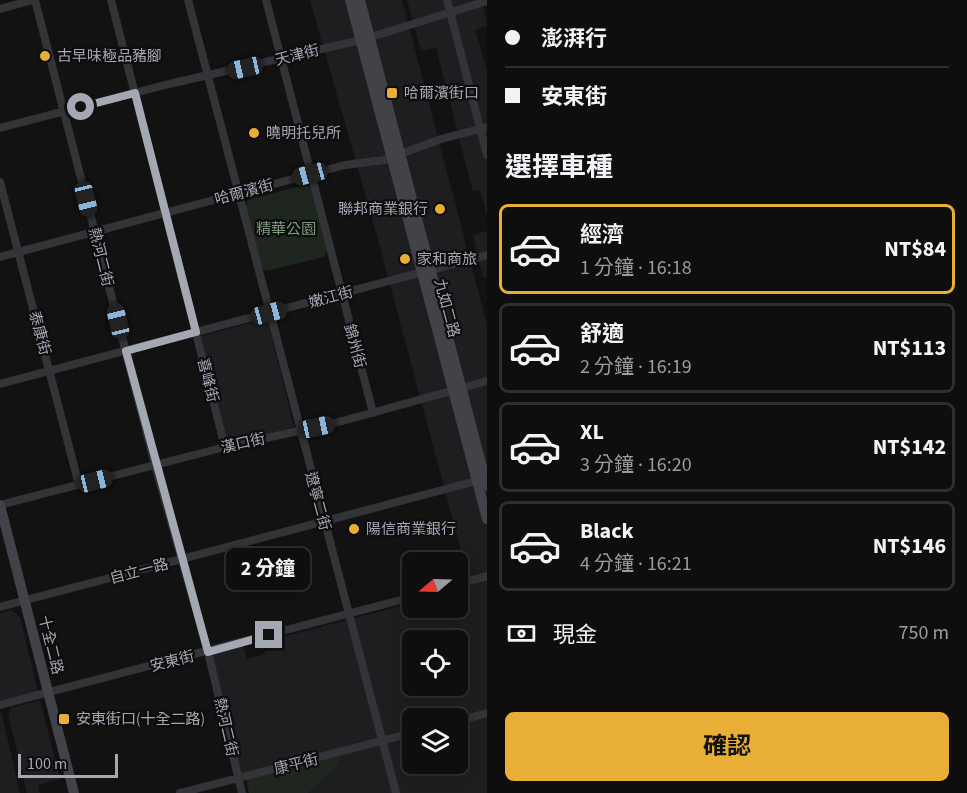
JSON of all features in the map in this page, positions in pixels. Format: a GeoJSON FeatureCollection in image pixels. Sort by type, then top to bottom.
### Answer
{"type":"FeatureCollection","features":[{"type":"Feature","properties":{"kind":"street"},"geometry":{"type":"LineString","coordinates":[[0,9],[34,0]]}},
{"type":"Feature","properties":{"kind":"street","name":"熱河二街"},"geometry":{"type":"LineString","coordinates":[[34,0],[155,465],[208,652],[242,793]]}},
{"type":"Feature","properties":{"kind":"street","name":"喜峰街"},"geometry":{"type":"LineString","coordinates":[[111,0],[225,447]]}},
{"type":"Feature","properties":{"kind":"street","name":"遼寧二街"},"geometry":{"type":"LineString","coordinates":[[188,0],[323,522],[351,614],[396,793]]}},
{"type":"Feature","properties":{"kind":"street","name":"錦州街"},"geometry":{"type":"LineString","coordinates":[[266,0],[373,413]]}},
{"type":"Feature","properties":{"kind":"street","name":"九如二路"},"geometry":{"type":"LineString","coordinates":[[350,0],[365,39],[457,390],[484,481],[487,519]]}},
{"type":"Feature","properties":{"kind":"street","name":"九如二路"},"geometry":{"type":"LineString","coordinates":[[360,0],[365,39]]}},
{"type":"Feature","properties":{"kind":"street"},"geometry":{"type":"LineString","coordinates":[[447,0],[484,128],[487,155]]}},
{"type":"Feature","properties":{"kind":"street","name":"天津街"},"geometry":{"type":"LineString","coordinates":[[0,128],[135,93],[365,39],[487,1]]}},
{"type":"Feature","properties":{"kind":"street","name":"哈爾濱街"},"geometry":{"type":"LineString","coordinates":[[0,257],[310,174],[396,156],[484,128]]}},
{"type":"Feature","properties":{"kind":"street","name":"泰康街"},"geometry":{"type":"LineString","coordinates":[[0,182],[80,485]]}},
{"type":"Feature","properties":{"kind":"street","name":"嫩江街"},"geometry":{"type":"LineString","coordinates":[[0,384],[487,255]]}},
{"type":"Feature","properties":{"kind":"street","name":"漢口街"},"geometry":{"type":"LineString","coordinates":[[0,505],[225,447],[373,413],[487,381]]}},
{"type":"Feature","properties":{"kind":"street","name":"自立一路"},"geometry":{"type":"LineString","coordinates":[[0,607],[484,481]]}},
{"type":"Feature","properties":{"kind":"street","name":"十全二路"},"geometry":{"type":"LineString","coordinates":[[0,505],[74,793]]}},
{"type":"Feature","properties":{"kind":"street"},"geometry":{"type":"LineString","coordinates":[[468,581],[487,576]]}},
{"type":"Feature","properties":{"kind":"street","name":"安東街"},"geometry":{"type":"LineString","coordinates":[[0,705],[402,600]]}},
{"type":"Feature","properties":{"kind":"street"},"geometry":{"type":"LineString","coordinates":[[468,718],[487,713]]}},
{"type":"Feature","properties":{"kind":"street","name":"康平街"},"geometry":{"type":"LineString","coordinates":[[180,793],[402,736]]}},
{"type":"Feature","properties":{"kind":"shaded area"},"geometry":{"type":"Polygon","coordinates":[[[310,0],[402,0],[487,325],[487,793],[308,793],[340,764],[338,756],[242,779],[211,655],[243,646],[247,659],[265,654],[263,642],[402,606],[402,618],[468,618],[468,589],[471,588],[468,577],[468,552],[461,552],[379,243],[310,0]]]}},
{"type":"Feature","properties":{"kind":"shaded area"},"geometry":{"type":"Polygon","coordinates":[[[407,0],[482,0],[487,26],[475,30],[487,70],[487,216],[480,190],[473,192],[436,48],[421,51],[407,0]]]}},
{"type":"Feature","properties":{"kind":"shaded area"},"geometry":{"type":"Polygon","coordinates":[[[487,231],[487,277],[483,278],[473,235],[487,231]]]}},
{"type":"Feature","properties":{"kind":"shaded area"},"geometry":{"type":"Polygon","coordinates":[[[267,319],[294,427],[228,444],[201,336],[267,319]]]}},
{"type":"Feature","properties":{"kind":"shaded area"},"geometry":{"type":"Polygon","coordinates":[[[11,610],[20,617],[38,692],[0,702],[0,613],[11,610]]]}},
{"type":"Feature","properties":{"kind":"shaded area"},"geometry":{"type":"Polygon","coordinates":[[[40,700],[60,779],[38,785],[40,793],[27,793],[8,714],[11,708],[40,700]]]}},
{"type":"Feature","properties":{"kind":"shaded area"},"geometry":{"type":"Polygon","coordinates":[[[1,711],[20,793],[0,793],[1,711]]]}},
{"type":"Feature","properties":{"kind":"green space","name":"精華公園"},"geometry":{"type":"Polygon","coordinates":[[[304,185],[310,187],[327,251],[324,257],[266,271],[261,268],[245,207],[248,200],[304,185]]]}},
{"type":"Feature","properties":{"kind":"green space"},"geometry":{"type":"Polygon","coordinates":[[[338,756],[340,764],[308,793],[249,793],[246,778],[338,756]]]}},
{"type":"Feature","properties":{"kind":"place","name":"古早味極品豬腳"},"geometry":{"type":"Point","coordinates":[45,56]}},
{"type":"Feature","properties":{"kind":"place","name":"哈爾濱街口"},"geometry":{"type":"Point","coordinates":[392,93]}},
{"type":"Feature","properties":{"kind":"place","name":"曉明托兒所"},"geometry":{"type":"Point","coordinates":[254,133]}},
{"type":"Feature","properties":{"kind":"place","name":"聯邦商業銀行"},"geometry":{"type":"Point","coordinates":[440,209]}},
{"type":"Feature","properties":{"kind":"place","name":"家和商旅"},"geometry":{"type":"Point","coordinates":[405,259]}},
{"type":"Feature","properties":{"kind":"place","name":"陽信商業銀行"},"geometry":{"type":"Point","coordinates":[354,529]}},
{"type":"Feature","properties":{"kind":"place","name":"安東街口(十全二路)"},"geometry":{"type":"Point","coordinates":[64,719]}},
{"type":"Feature","properties":{"kind":"route"},"geometry":{"type":"LineString","coordinates":[[81,107],[135,93],[196,332],[126,351],[155,465],[208,652],[269,635]]}}]}
